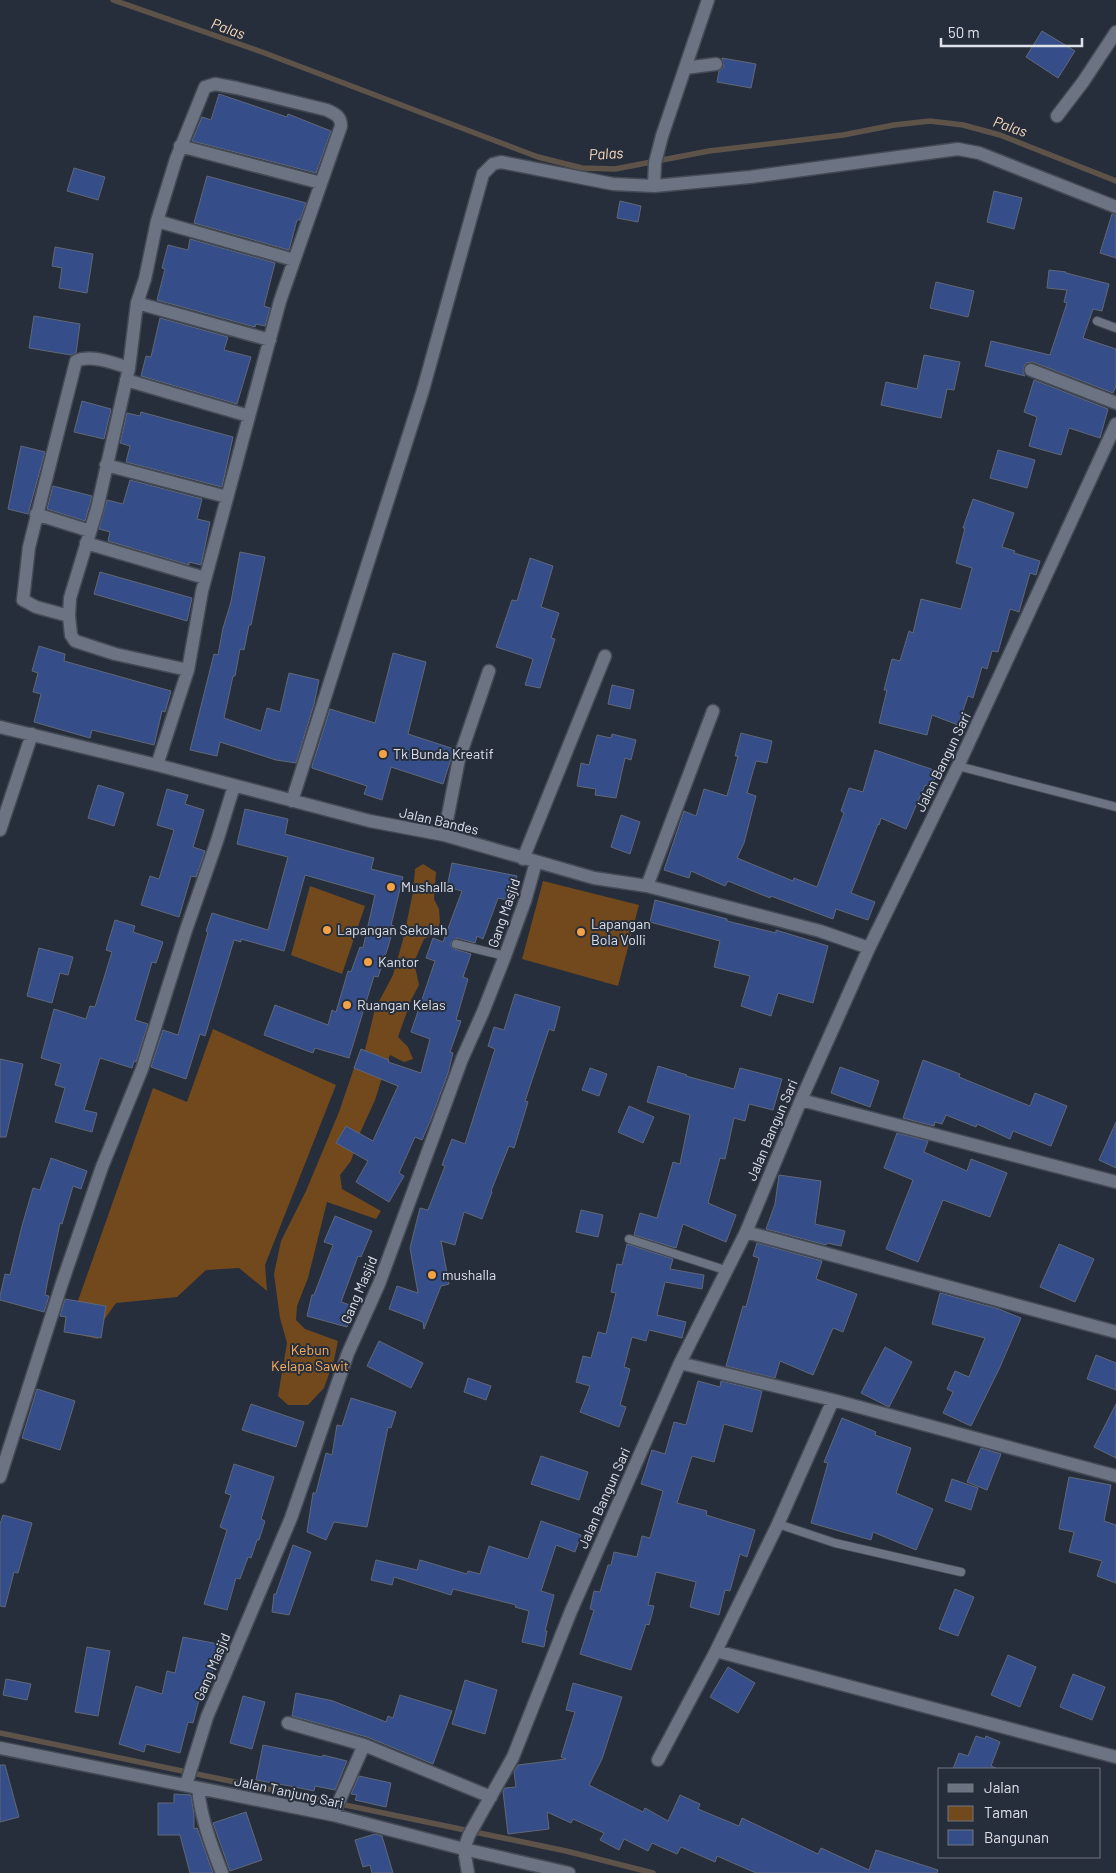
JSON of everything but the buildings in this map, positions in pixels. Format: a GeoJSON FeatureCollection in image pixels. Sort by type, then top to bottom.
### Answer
{"type":"FeatureCollection","features":[{"type":"Feature","properties":{"kind":"street"},"geometry":{"type":"LineString","coordinates":[[654,186],[655,163],[662,136],[708,0]]}},
{"type":"Feature","properties":{"kind":"street"},"geometry":{"type":"LineString","coordinates":[[1057,116],[1083,82],[1116,32]]}},
{"type":"Feature","properties":{"kind":"street"},"geometry":{"type":"LineString","coordinates":[[685,68],[716,64]]}},
{"type":"Feature","properties":{"kind":"street"},"geometry":{"type":"LineString","coordinates":[[157,765],[188,670],[205,578],[270,340],[294,260],[342,126],[338,116],[327,110],[215,84],[205,87],[199,106],[180,146],[157,221],[145,279],[137,303],[127,374],[97,509],[70,598],[69,616],[71,635],[75,641],[115,654],[188,670]]}},
{"type":"Feature","properties":{"kind":"street"},"geometry":{"type":"LineString","coordinates":[[180,146],[321,183]]}},
{"type":"Feature","properties":{"kind":"street"},"geometry":{"type":"LineString","coordinates":[[292,801],[423,390],[483,174],[493,164],[501,162],[613,184],[654,186],[750,178],[958,149],[978,153],[1116,207]]}},
{"type":"Feature","properties":{"kind":"street"},"geometry":{"type":"LineString","coordinates":[[157,221],[294,260]]}},
{"type":"Feature","properties":{"kind":"street"},"geometry":{"type":"LineString","coordinates":[[137,303],[270,340]]}},
{"type":"Feature","properties":{"kind":"street"},"geometry":{"type":"LineString","coordinates":[[69,616],[36,607],[23,600],[29,547],[36,514],[76,361],[81,358],[90,358],[127,374],[249,416]]}},
{"type":"Feature","properties":{"kind":"street"},"geometry":{"type":"LineString","coordinates":[[1032,370],[1116,403]]}},
{"type":"Feature","properties":{"kind":"street","name":"Jalan Bangun Sari"},"geometry":{"type":"LineString","coordinates":[[464,1849],[471,1830],[491,1798],[512,1757],[571,1611],[680,1363],[725,1270],[746,1232],[801,1100],[869,948],[958,766],[1116,424]]}},
{"type":"Feature","properties":{"kind":"street"},"geometry":{"type":"LineString","coordinates":[[106,465],[227,497]]}},
{"type":"Feature","properties":{"kind":"street"},"geometry":{"type":"LineString","coordinates":[[36,514],[88,537],[205,578]]}},
{"type":"Feature","properties":{"kind":"street"},"geometry":{"type":"LineString","coordinates":[[523,859],[605,656]]}},
{"type":"Feature","properties":{"kind":"street"},"geometry":{"type":"LineString","coordinates":[[444,835],[459,759],[489,672]]}},
{"type":"Feature","properties":{"kind":"street"},"geometry":{"type":"LineString","coordinates":[[647,886],[713,711]]}},
{"type":"Feature","properties":{"kind":"street","name":"Jalan Bandes"},"geometry":{"type":"LineString","coordinates":[[0,727],[157,765],[370,821],[444,835],[594,878],[647,886],[820,931],[869,948]]}},
{"type":"Feature","properties":{"kind":"street"},"geometry":{"type":"LineString","coordinates":[[0,830],[32,734]]}},
{"type":"Feature","properties":{"kind":"street"},"geometry":{"type":"LineString","coordinates":[[0,1477],[102,1167],[142,1068],[234,786]]}},
{"type":"Feature","properties":{"kind":"street","name":"Gang Masjid"},"geometry":{"type":"LineString","coordinates":[[192,1787],[207,1717],[291,1518],[348,1353],[379,1284],[462,1059],[505,956],[525,901],[536,862]]}},
{"type":"Feature","properties":{"kind":"street"},"geometry":{"type":"LineString","coordinates":[[801,1100],[1116,1182]]}},
{"type":"Feature","properties":{"kind":"street"},"geometry":{"type":"LineString","coordinates":[[746,1232],[1116,1332]]}},
{"type":"Feature","properties":{"kind":"street"},"geometry":{"type":"LineString","coordinates":[[680,1363],[834,1400],[1116,1476]]}},
{"type":"Feature","properties":{"kind":"street"},"geometry":{"type":"LineString","coordinates":[[658,1760],[716,1650],[778,1524],[834,1400]]}},
{"type":"Feature","properties":{"kind":"street"},"geometry":{"type":"LineString","coordinates":[[716,1650],[1116,1757]]}},
{"type":"Feature","properties":{"kind":"street"},"geometry":{"type":"LineString","coordinates":[[288,1723],[364,1745],[491,1798]]}},
{"type":"Feature","properties":{"kind":"street"},"geometry":{"type":"LineString","coordinates":[[337,1808],[364,1745]]}},
{"type":"Feature","properties":{"kind":"street","name":"Jalan Tanjung Sari"},"geometry":{"type":"LineString","coordinates":[[0,1748],[192,1787],[337,1808],[464,1849],[570,1873]]}},
{"type":"Feature","properties":{"kind":"street"},"geometry":{"type":"LineString","coordinates":[[192,1787],[222,1873]]}},
{"type":"Feature","properties":{"kind":"street"},"geometry":{"type":"LineString","coordinates":[[464,1849],[468,1873]]}},
{"type":"Feature","properties":{"kind":"lane"},"geometry":{"type":"LineString","coordinates":[[1097,321],[1116,328]]}},
{"type":"Feature","properties":{"kind":"lane"},"geometry":{"type":"LineString","coordinates":[[958,766],[1116,807]]}},
{"type":"Feature","properties":{"kind":"lane"},"geometry":{"type":"LineString","coordinates":[[456,944],[505,956]]}},
{"type":"Feature","properties":{"kind":"lane"},"geometry":{"type":"LineString","coordinates":[[629,1239],[725,1270]]}},
{"type":"Feature","properties":{"kind":"lane"},"geometry":{"type":"LineString","coordinates":[[778,1524],[835,1543],[960,1572]]}},
{"type":"Feature","properties":{"kind":"green space","name":"Kebun Kelapa Sawit"},"geometry":{"type":"Polygon","coordinates":[[[423,864],[436,872],[434,899],[439,909],[440,923],[436,933],[424,939],[414,962],[419,985],[411,1000],[398,1037],[408,1047],[413,1059],[404,1062],[390,1055],[351,1161],[340,1175],[342,1189],[381,1211],[376,1219],[327,1202],[308,1278],[297,1306],[296,1320],[305,1329],[338,1341],[334,1360],[324,1388],[308,1405],[288,1405],[278,1396],[287,1343],[280,1318],[274,1274],[281,1241],[306,1191],[339,1112],[354,1068],[365,1050],[375,1009],[393,975],[404,936],[413,892],[415,869],[423,864]]]}},
{"type":"Feature","properties":{"kind":"green space","name":"Lapangan Bola Volli"},"geometry":{"type":"Polygon","coordinates":[[[543,881],[639,905],[618,986],[522,959],[543,881]]]}},
{"type":"Feature","properties":{"kind":"green space","name":"Lapangan Sekolah"},"geometry":{"type":"Polygon","coordinates":[[[310,886],[365,906],[342,974],[291,955],[310,886]]]}},
{"type":"Feature","properties":{"kind":"green space"},"geometry":{"type":"Polygon","coordinates":[[[213,1029],[336,1085],[265,1265],[267,1291],[239,1268],[206,1270],[177,1297],[116,1303],[99,1327],[98,1339],[67,1332],[153,1088],[187,1102],[213,1029]]]}},
{"type":"Feature","properties":{"kind":"waterway","name":"Palas"},"geometry":{"type":"LineString","coordinates":[[113,0],[262,52],[538,157],[582,168],[615,169],[709,151],[843,135],[894,125],[930,121],[963,125],[1000,135],[1116,181]]}},
{"type":"Feature","properties":{"kind":"waterway"},"geometry":{"type":"LineString","coordinates":[[0,1733],[566,1851],[653,1873]]}},
{"type":"Feature","properties":{"kind":"place","name":"Tk Bunda Kreatif"},"geometry":{"type":"Point","coordinates":[383,754]}},
{"type":"Feature","properties":{"kind":"place","name":"Mushalla"},"geometry":{"type":"Point","coordinates":[391,887]}},
{"type":"Feature","properties":{"kind":"place","name":"Lapangan Sekolah"},"geometry":{"type":"Point","coordinates":[327,930]}},
{"type":"Feature","properties":{"kind":"place","name":"Lapangan Bola Volli"},"geometry":{"type":"Point","coordinates":[581,932]}},
{"type":"Feature","properties":{"kind":"place","name":"Kantor"},"geometry":{"type":"Point","coordinates":[368,962]}},
{"type":"Feature","properties":{"kind":"place","name":"Ruangan Kelas"},"geometry":{"type":"Point","coordinates":[347,1005]}},
{"type":"Feature","properties":{"kind":"place","name":"mushalla"},"geometry":{"type":"Point","coordinates":[432,1275]}}]}
